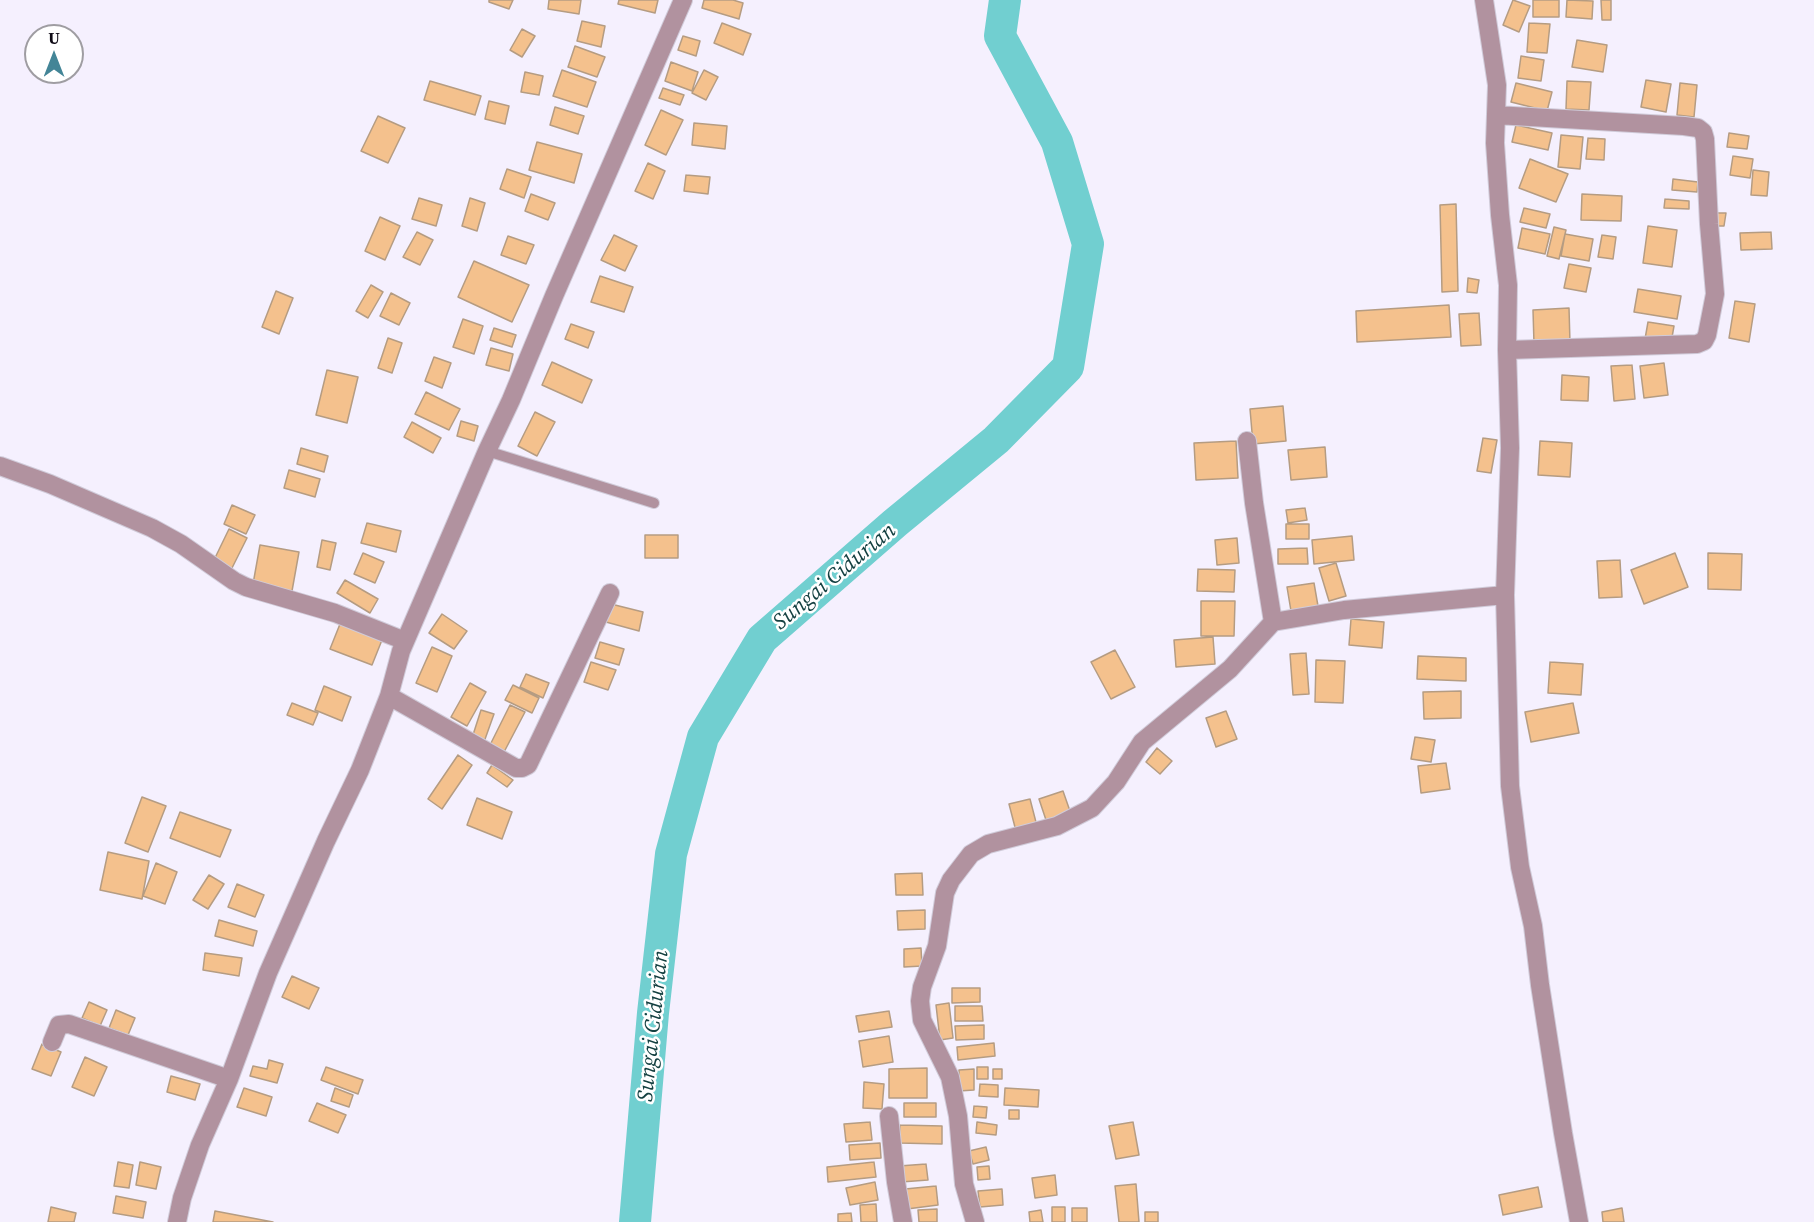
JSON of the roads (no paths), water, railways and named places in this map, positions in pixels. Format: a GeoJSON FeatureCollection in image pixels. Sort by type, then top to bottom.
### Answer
{"type":"FeatureCollection","features":[{"type":"Feature","properties":{"kind":"street"},"geometry":{"type":"LineString","coordinates":[[177,1222],[182,1197],[200,1145],[229,1079],[268,973],[360,770],[390,696],[405,641],[683,0]]}},
{"type":"Feature","properties":{"kind":"street"},"geometry":{"type":"LineString","coordinates":[[1484,0],[1497,85],[1499,205],[1508,285],[1510,460],[1505,595],[1511,797],[1520,867],[1533,926],[1563,1133],[1580,1222]]}},
{"type":"Feature","properties":{"kind":"street"},"geometry":{"type":"LineString","coordinates":[[1496,115],[1684,126],[1698,128],[1703,132],[1715,294],[1707,334],[1704,341],[1697,344],[1507,350]]}},
{"type":"Feature","properties":{"kind":"street"},"geometry":{"type":"LineString","coordinates":[[1247,441],[1254,503],[1273,622]]}},
{"type":"Feature","properties":{"kind":"street"},"geometry":{"type":"LineString","coordinates":[[0,466],[50,484],[152,528],[181,544],[246,587],[335,613],[405,641]]}},
{"type":"Feature","properties":{"kind":"street"},"geometry":{"type":"LineString","coordinates":[[390,696],[516,768],[522,768],[528,765],[610,593]]}},
{"type":"Feature","properties":{"kind":"street"},"geometry":{"type":"LineString","coordinates":[[975,1222],[964,1184],[958,1116],[950,1077],[922,1020],[920,1001],[922,987],[937,946],[943,899],[947,888],[976,850],[988,844],[1057,826],[1092,808],[1116,782],[1142,742],[1230,669],[1273,622],[1344,610],[1505,595]]}},
{"type":"Feature","properties":{"kind":"street"},"geometry":{"type":"LineString","coordinates":[[52,1042],[59,1025],[69,1024],[229,1079]]}},
{"type":"Feature","properties":{"kind":"street"},"geometry":{"type":"LineString","coordinates":[[889,1116],[903,1222]]}},
{"type":"Feature","properties":{"kind":"lane"},"geometry":{"type":"LineString","coordinates":[[487,451],[654,503]]}},
{"type":"Feature","properties":{"kind":"waterway","name":"Sungai Cidurian"},"geometry":{"type":"LineString","coordinates":[[635,1222],[653,1013],[671,854],[703,737],[762,639],[895,523],[996,440],[1068,367],[1088,244],[1057,142],[1000,36],[1005,0]]}}]}
